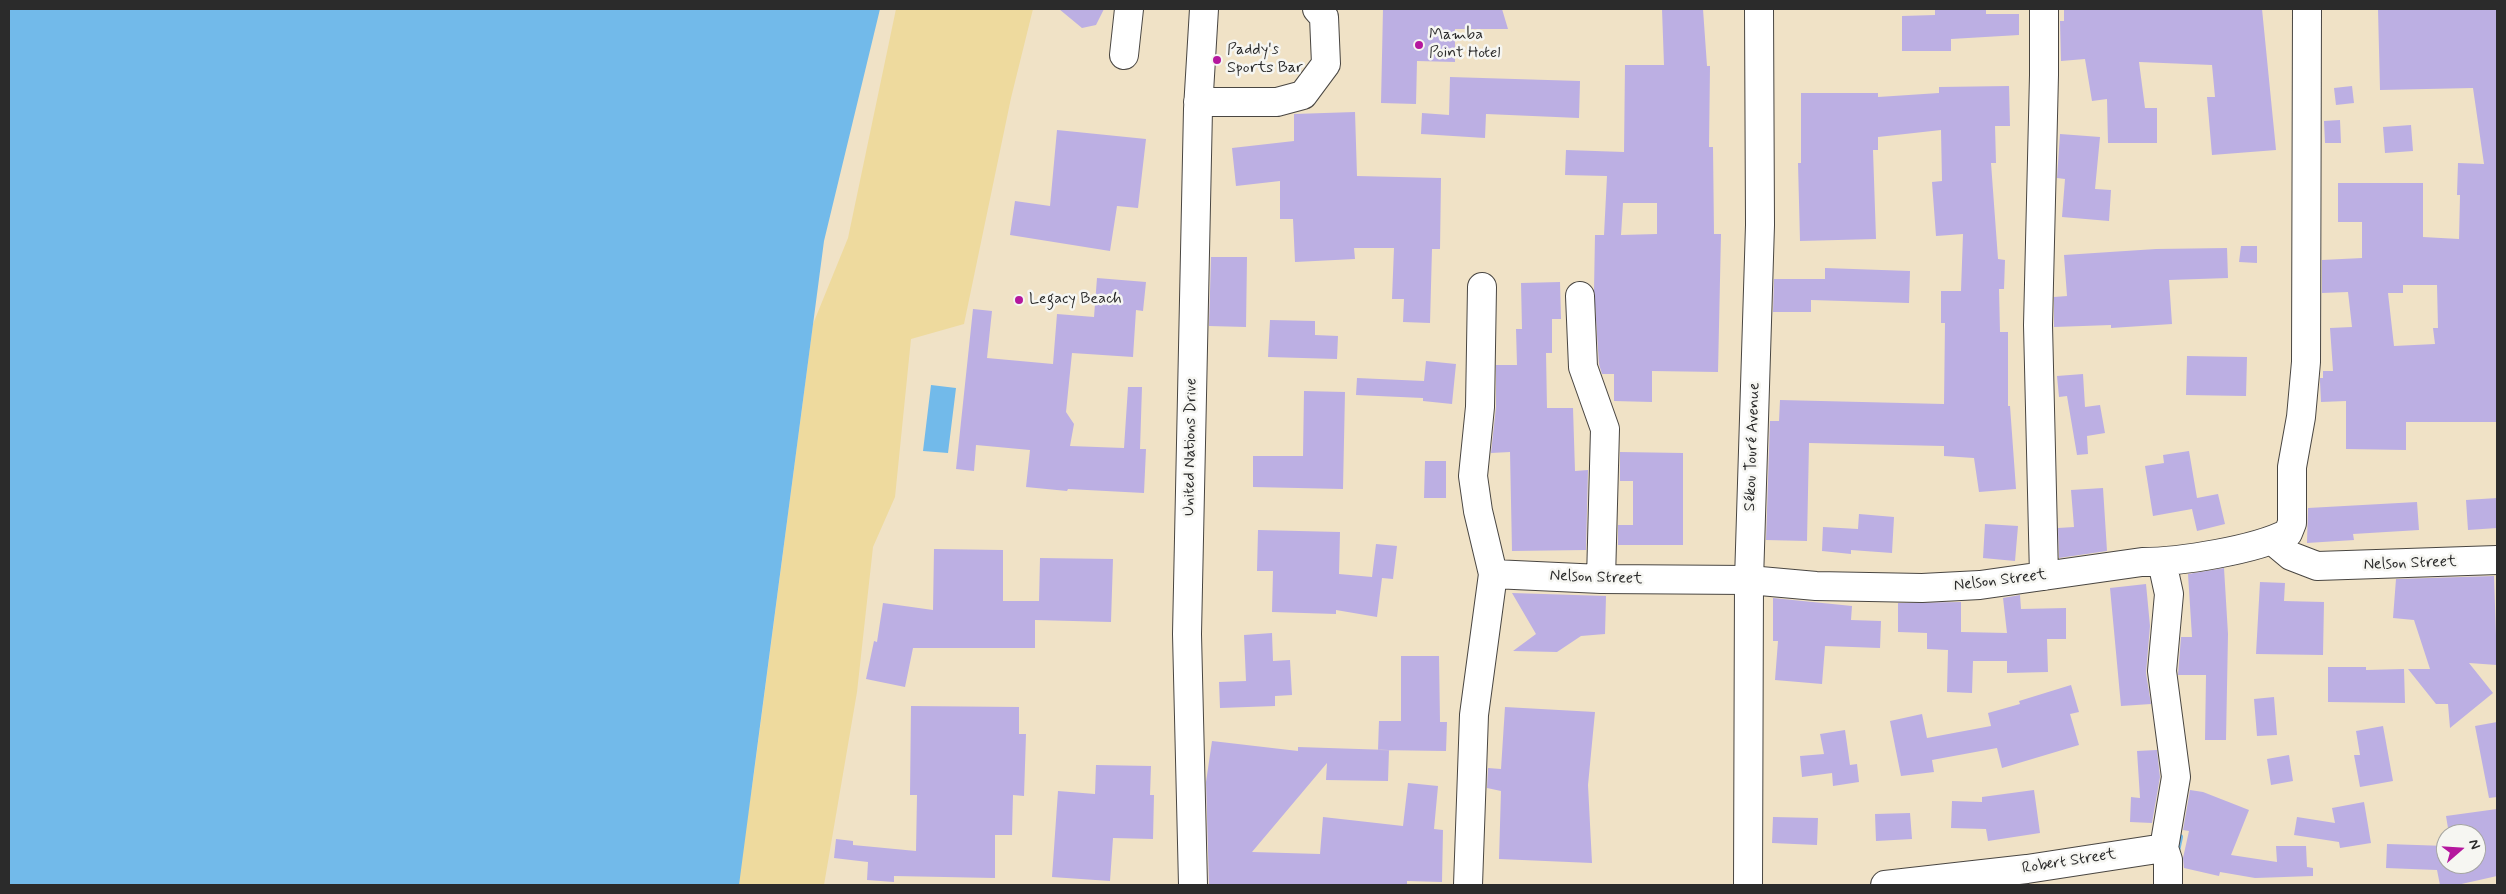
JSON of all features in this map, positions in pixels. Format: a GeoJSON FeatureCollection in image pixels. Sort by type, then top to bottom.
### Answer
{"type":"FeatureCollection","features":[{"type":"Feature","properties":{"kind":"street"},"geometry":{"type":"LineString","coordinates":[[1124,55],[1129,9]]}},
{"type":"Feature","properties":{"kind":"street","name":"United Nations Drive"},"geometry":{"type":"LineString","coordinates":[[1193,885],[1187,634],[1198,102],[1204,9]]}},
{"type":"Feature","properties":{"kind":"street"},"geometry":{"type":"LineString","coordinates":[[1198,102],[1277,102],[1303,95],[1326,64],[1324,16],[1317,9]]}},
{"type":"Feature","properties":{"kind":"street","name":"Sékou Touré Avenue"},"geometry":{"type":"LineString","coordinates":[[1748,885],[1749,580],[1760,225],[1759,9]]}},
{"type":"Feature","properties":{"kind":"street"},"geometry":{"type":"LineString","coordinates":[[2044,9],[2038,326],[2044,576]]}},
{"type":"Feature","properties":{"kind":"street"},"geometry":{"type":"LineString","coordinates":[[2273,541],[2288,533],[2292,523],[2292,467],[2301,417],[2306,362],[2307,9]]}},
{"type":"Feature","properties":{"kind":"street"},"geometry":{"type":"LineString","coordinates":[[1468,885],[1474,715],[1493,574],[1478,511],[1473,476],[1480,407],[1482,286]]}},
{"type":"Feature","properties":{"kind":"street"},"geometry":{"type":"LineString","coordinates":[[1580,296],[1583,367],[1605,429],[1601,579]]}},
{"type":"Feature","properties":{"kind":"street","name":"Nelson Street"},"geometry":{"type":"LineString","coordinates":[[1493,574],[1601,579],[1749,580],[1816,586],[1922,588],[1980,585],[2142,562],[2162,562],[2273,541],[2291,556],[2317,566],[2497,560]]}},
{"type":"Feature","properties":{"kind":"street"},"geometry":{"type":"LineString","coordinates":[[2162,562],[2168,594],[2162,671],[2176,778],[2164,848],[2168,860],[2168,885]]}},
{"type":"Feature","properties":{"kind":"street","name":"Robert Street"},"geometry":{"type":"LineString","coordinates":[[1885,885],[2027,869],[2164,848]]}},
{"type":"Feature","properties":{"kind":"sand"},"geometry":{"type":"Polygon","coordinates":[[[896,9],[1033,9],[1011,98],[964,324],[911,339],[895,497],[873,547],[857,692],[824,885],[737,885],[754,773],[813,324],[848,238],[896,9]]]}},
{"type":"Feature","properties":{"kind":"water"},"geometry":{"type":"Polygon","coordinates":[[[9,9],[880,9],[824,241],[739,885],[9,885],[9,9]]]}},
{"type":"Feature","properties":{"kind":"water"},"geometry":{"type":"Polygon","coordinates":[[[931,385],[956,388],[948,453],[923,451],[931,385]]]}},
{"type":"Feature","properties":{"kind":"building"},"geometry":{"type":"Polygon","coordinates":[[[1059,9],[1104,9],[1096,25],[1082,28],[1059,9]]]}},
{"type":"Feature","properties":{"kind":"building","name":"Mamba Point Hotel"},"geometry":{"type":"Polygon","coordinates":[[[1383,9],[1502,9],[1508,29],[1455,29],[1455,62],[1417,61],[1416,104],[1381,103],[1383,9]]]}},
{"type":"Feature","properties":{"kind":"building"},"geometry":{"type":"Polygon","coordinates":[[[1662,9],[1703,9],[1707,66],[1710,66],[1709,147],[1713,147],[1714,234],[1721,234],[1718,372],[1652,371],[1652,402],[1614,401],[1614,374],[1602,374],[1599,364],[1594,290],[1595,235],[1604,235],[1607,176],[1565,175],[1566,150],[1624,152],[1625,65],[1664,65],[1662,9]],[[1623,203],[1621,235],[1657,234],[1657,203],[1623,203]]]}},
{"type":"Feature","properties":{"kind":"building"},"geometry":{"type":"Polygon","coordinates":[[[1935,9],[1986,9],[1986,14],[2019,14],[2019,35],[1951,39],[1951,51],[1902,51],[1902,16],[1935,15],[1935,9]]]}},
{"type":"Feature","properties":{"kind":"building"},"geometry":{"type":"Polygon","coordinates":[[[2064,9],[2262,9],[2276,150],[2212,155],[2207,97],[2215,97],[2212,65],[2139,62],[2145,108],[2157,108],[2157,143],[2108,143],[2107,99],[2092,101],[2085,59],[2061,61],[2060,21],[2064,21],[2064,9]]]}},
{"type":"Feature","properties":{"kind":"building"},"geometry":{"type":"Polygon","coordinates":[[[2378,9],[2497,9],[2497,422],[2406,422],[2406,450],[2346,449],[2346,401],[2321,402],[2320,378],[2323,378],[2323,371],[2333,371],[2330,328],[2352,327],[2348,292],[2322,293],[2322,260],[2362,258],[2362,222],[2338,222],[2338,183],[2423,183],[2423,237],[2459,239],[2460,195],[2457,195],[2458,163],[2484,164],[2473,88],[2380,90],[2378,9]],[[2403,285],[2403,293],[2388,293],[2394,346],[2435,344],[2433,328],[2438,328],[2437,285],[2403,285]]]}},
{"type":"Feature","properties":{"kind":"building"},"geometry":{"type":"Polygon","coordinates":[[[1450,77],[1580,81],[1579,118],[1486,114],[1485,138],[1421,134],[1422,113],[1449,115],[1450,77]]]}},
{"type":"Feature","properties":{"kind":"building"},"geometry":{"type":"Polygon","coordinates":[[[2009,86],[2010,126],[1995,126],[1996,163],[1991,163],[1998,259],[2005,260],[2004,289],[1999,289],[2000,332],[2008,332],[2008,406],[2010,406],[2016,489],[1979,492],[1974,458],[1944,456],[1944,446],[1809,443],[1807,541],[1766,540],[1770,421],[1779,421],[1780,400],[1944,404],[1945,323],[1941,323],[1941,291],[1961,291],[1963,234],[1936,236],[1932,182],[1942,181],[1941,130],[1878,137],[1878,150],[1873,150],[1876,239],[1800,241],[1798,163],[1801,163],[1801,93],[1878,93],[1878,97],[1939,93],[1939,87],[2009,86]]]}},
{"type":"Feature","properties":{"kind":"building"},"geometry":{"type":"Polygon","coordinates":[[[2352,86],[2354,103],[2336,105],[2334,88],[2352,86]]]}},
{"type":"Feature","properties":{"kind":"building"},"geometry":{"type":"Polygon","coordinates":[[[1355,112],[1357,176],[1441,178],[1440,249],[1432,249],[1430,323],[1403,322],[1404,299],[1392,299],[1394,248],[1354,248],[1355,259],[1295,262],[1293,219],[1280,219],[1280,181],[1236,186],[1232,148],[1294,141],[1294,114],[1355,112]]]}},
{"type":"Feature","properties":{"kind":"building"},"geometry":{"type":"Polygon","coordinates":[[[2340,120],[2341,143],[2325,143],[2324,121],[2340,120]]]}},
{"type":"Feature","properties":{"kind":"building"},"geometry":{"type":"Polygon","coordinates":[[[2411,125],[2413,151],[2385,153],[2383,127],[2411,125]]]}},
{"type":"Feature","properties":{"kind":"building"},"geometry":{"type":"Polygon","coordinates":[[[1057,130],[1146,139],[1138,208],[1117,206],[1110,251],[1010,235],[1015,201],[1050,206],[1057,130]]]}},
{"type":"Feature","properties":{"kind":"building"},"geometry":{"type":"Polygon","coordinates":[[[2060,134],[2100,137],[2095,189],[2111,190],[2109,221],[2062,217],[2065,179],[2057,178],[2060,134]]]}},
{"type":"Feature","properties":{"kind":"building"},"geometry":{"type":"Polygon","coordinates":[[[2241,246],[2257,246],[2257,263],[2239,262],[2241,246]]]}},
{"type":"Feature","properties":{"kind":"building"},"geometry":{"type":"Polygon","coordinates":[[[2227,248],[2228,278],[2169,280],[2172,324],[2111,328],[2111,325],[2054,327],[2054,297],[2067,296],[2064,255],[2156,249],[2227,248]]]}},
{"type":"Feature","properties":{"kind":"building"},"geometry":{"type":"Polygon","coordinates":[[[1211,257],[1247,257],[1246,327],[1209,326],[1211,257]]]}},
{"type":"Feature","properties":{"kind":"building"},"geometry":{"type":"Polygon","coordinates":[[[1825,268],[1910,271],[1909,303],[1811,300],[1811,312],[1773,312],[1774,279],[1825,279],[1825,268]]]}},
{"type":"Feature","properties":{"kind":"building"},"geometry":{"type":"Polygon","coordinates":[[[1097,278],[1146,282],[1143,311],[1136,310],[1133,357],[1072,353],[1066,412],[1074,424],[1070,446],[1124,448],[1128,387],[1142,387],[1140,449],[1146,449],[1144,493],[1068,489],[1067,491],[1026,487],[1030,450],[976,445],[974,471],[956,469],[973,309],[992,311],[987,358],[1053,364],[1057,314],[1094,317],[1097,278]]]}},
{"type":"Feature","properties":{"kind":"building"},"geometry":{"type":"Polygon","coordinates":[[[1560,282],[1561,319],[1552,319],[1552,353],[1546,353],[1547,408],[1573,408],[1575,471],[1588,470],[1586,550],[1512,551],[1510,452],[1491,453],[1496,407],[1496,365],[1517,365],[1516,329],[1522,329],[1521,283],[1560,282]]]}},
{"type":"Feature","properties":{"kind":"building"},"geometry":{"type":"Polygon","coordinates":[[[1270,320],[1315,321],[1315,335],[1338,336],[1337,359],[1268,357],[1270,320]]]}},
{"type":"Feature","properties":{"kind":"building"},"geometry":{"type":"Polygon","coordinates":[[[2187,356],[2247,357],[2246,396],[2186,395],[2187,356]]]}},
{"type":"Feature","properties":{"kind":"building"},"geometry":{"type":"Polygon","coordinates":[[[1426,361],[1456,364],[1452,404],[1423,401],[1423,398],[1356,395],[1357,378],[1424,381],[1426,361]]]}},
{"type":"Feature","properties":{"kind":"building"},"geometry":{"type":"Polygon","coordinates":[[[2083,374],[2085,407],[2100,405],[2105,433],[2087,436],[2088,454],[2077,455],[2067,396],[2059,397],[2057,376],[2083,374]]]}},
{"type":"Feature","properties":{"kind":"building"},"geometry":{"type":"Polygon","coordinates":[[[1304,391],[1345,392],[1343,489],[1253,487],[1253,456],[1303,456],[1304,391]]]}},
{"type":"Feature","properties":{"kind":"building"},"geometry":{"type":"Polygon","coordinates":[[[2189,451],[2197,498],[2218,494],[2225,524],[2197,531],[2192,509],[2153,516],[2145,466],[2164,463],[2163,455],[2189,451]]]}},
{"type":"Feature","properties":{"kind":"building"},"geometry":{"type":"Polygon","coordinates":[[[1620,452],[1683,453],[1683,545],[1618,545],[1618,525],[1633,525],[1633,481],[1620,481],[1620,452]]]}},
{"type":"Feature","properties":{"kind":"building"},"geometry":{"type":"Polygon","coordinates":[[[1425,461],[1446,461],[1446,498],[1424,498],[1425,461]]]}},
{"type":"Feature","properties":{"kind":"building"},"geometry":{"type":"Polygon","coordinates":[[[2103,488],[2107,551],[2059,558],[2058,528],[2074,527],[2071,490],[2103,488]]]}},
{"type":"Feature","properties":{"kind":"building"},"geometry":{"type":"Polygon","coordinates":[[[2497,498],[2497,528],[2468,530],[2466,500],[2497,498]]]}},
{"type":"Feature","properties":{"kind":"building"},"geometry":{"type":"Polygon","coordinates":[[[2417,502],[2419,530],[2353,534],[2354,540],[2307,543],[2308,508],[2417,502]]]}},
{"type":"Feature","properties":{"kind":"building"},"geometry":{"type":"Polygon","coordinates":[[[1859,514],[1894,517],[1892,553],[1851,550],[1851,554],[1822,551],[1823,527],[1858,529],[1859,514]]]}},
{"type":"Feature","properties":{"kind":"building"},"geometry":{"type":"Polygon","coordinates":[[[1985,524],[2018,526],[2015,561],[1983,558],[1985,524]]]}},
{"type":"Feature","properties":{"kind":"building"},"geometry":{"type":"Polygon","coordinates":[[[1258,530],[1340,532],[1339,574],[1372,577],[1376,544],[1397,546],[1393,579],[1382,578],[1377,617],[1336,610],[1336,614],[1272,612],[1273,571],[1257,571],[1258,530]]]}},
{"type":"Feature","properties":{"kind":"building"},"geometry":{"type":"Polygon","coordinates":[[[934,549],[1003,550],[1003,601],[1039,601],[1040,558],[1113,559],[1111,622],[1035,620],[1035,648],[913,648],[905,687],[866,679],[874,641],[877,642],[883,603],[933,610],[934,549]]]}},
{"type":"Feature","properties":{"kind":"building"},"geometry":{"type":"Polygon","coordinates":[[[2224,568],[2228,634],[2226,740],[2205,740],[2206,675],[2178,675],[2181,637],[2192,637],[2188,574],[2224,568]]]}},
{"type":"Feature","properties":{"kind":"building"},"geometry":{"type":"Polygon","coordinates":[[[2494,576],[2497,665],[2469,663],[2493,693],[2450,728],[2448,704],[2436,704],[2408,669],[2430,669],[2414,620],[2393,618],[2396,579],[2494,576]]]}},
{"type":"Feature","properties":{"kind":"building"},"geometry":{"type":"Polygon","coordinates":[[[2260,582],[2285,583],[2284,601],[2324,602],[2323,655],[2256,654],[2260,582]]]}},
{"type":"Feature","properties":{"kind":"building"},"geometry":{"type":"Polygon","coordinates":[[[2146,584],[2150,626],[2146,673],[2151,704],[2121,706],[2110,588],[2146,584]]]}},
{"type":"Feature","properties":{"kind":"building"},"geometry":{"type":"Polygon","coordinates":[[[1512,593],[1606,596],[1605,634],[1581,636],[1557,652],[1513,651],[1536,634],[1512,593]]]}},
{"type":"Feature","properties":{"kind":"building"},"geometry":{"type":"Polygon","coordinates":[[[2020,595],[2021,609],[2066,608],[2066,639],[2047,639],[2048,672],[2007,673],[2007,661],[1973,661],[1972,693],[1947,692],[1948,650],[1927,649],[1927,633],[1898,632],[1898,603],[1961,602],[1961,632],[2007,633],[2003,598],[2020,595]]]}},
{"type":"Feature","properties":{"kind":"building"},"geometry":{"type":"Polygon","coordinates":[[[1773,598],[1852,606],[1851,620],[1881,621],[1880,648],[1825,646],[1822,684],[1775,680],[1778,641],[1773,641],[1773,598]]]}},
{"type":"Feature","properties":{"kind":"building"},"geometry":{"type":"Polygon","coordinates":[[[1272,633],[1273,661],[1290,660],[1292,695],[1275,696],[1275,706],[1220,708],[1219,682],[1246,681],[1244,635],[1272,633]]]}},
{"type":"Feature","properties":{"kind":"building"},"geometry":{"type":"Polygon","coordinates":[[[1401,656],[1439,656],[1440,722],[1447,722],[1446,751],[1378,750],[1379,721],[1401,721],[1401,656]]]}},
{"type":"Feature","properties":{"kind":"building"},"geometry":{"type":"Polygon","coordinates":[[[2328,667],[2366,667],[2366,670],[2404,669],[2405,703],[2328,702],[2328,667]]]}},
{"type":"Feature","properties":{"kind":"building"},"geometry":{"type":"Polygon","coordinates":[[[2071,685],[2079,712],[2070,714],[2079,745],[2002,768],[1997,748],[1932,760],[1934,772],[1901,776],[1890,721],[1922,714],[1927,738],[1991,726],[1988,713],[2020,704],[2019,701],[2071,685]]]}},
{"type":"Feature","properties":{"kind":"building"},"geometry":{"type":"Polygon","coordinates":[[[2274,697],[2277,735],[2257,736],[2254,699],[2274,697]]]}},
{"type":"Feature","properties":{"kind":"building"},"geometry":{"type":"Polygon","coordinates":[[[911,706],[1019,707],[1019,734],[1026,734],[1024,796],[1013,795],[1012,835],[995,835],[995,878],[894,876],[894,882],[867,880],[868,862],[834,858],[836,839],[853,841],[853,845],[916,851],[917,795],[910,795],[911,706]]]}},
{"type":"Feature","properties":{"kind":"building"},"geometry":{"type":"Polygon","coordinates":[[[1505,707],[1595,712],[1588,785],[1592,863],[1499,859],[1501,791],[1487,788],[1488,768],[1501,769],[1505,707]]]}},
{"type":"Feature","properties":{"kind":"building"},"geometry":{"type":"Polygon","coordinates":[[[2497,722],[2497,797],[2489,798],[2475,726],[2497,722]]]}},
{"type":"Feature","properties":{"kind":"building"},"geometry":{"type":"Polygon","coordinates":[[[2383,726],[2393,781],[2360,787],[2354,755],[2360,755],[2356,731],[2383,726]]]}},
{"type":"Feature","properties":{"kind":"building"},"geometry":{"type":"Polygon","coordinates":[[[1845,730],[1850,765],[1857,764],[1859,782],[1833,786],[1832,773],[1802,777],[1800,756],[1824,754],[1820,734],[1845,730]]]}},
{"type":"Feature","properties":{"kind":"building"},"geometry":{"type":"Polygon","coordinates":[[[1212,741],[1298,751],[1298,747],[1389,750],[1388,781],[1326,780],[1327,763],[1252,852],[1320,854],[1323,817],[1403,826],[1408,783],[1438,786],[1434,829],[1443,830],[1442,882],[1407,881],[1407,885],[1209,885],[1206,782],[1212,741]]]}},
{"type":"Feature","properties":{"kind":"building"},"geometry":{"type":"Polygon","coordinates":[[[2157,750],[2160,777],[2152,823],[2130,822],[2131,797],[2140,798],[2137,751],[2157,750]]]}},
{"type":"Feature","properties":{"kind":"building"},"geometry":{"type":"Polygon","coordinates":[[[2289,755],[2293,781],[2271,785],[2267,759],[2289,755]]]}},
{"type":"Feature","properties":{"kind":"building"},"geometry":{"type":"Polygon","coordinates":[[[1096,765],[1151,766],[1150,795],[1154,795],[1153,839],[1113,838],[1110,881],[1052,877],[1058,791],[1095,794],[1096,765]]]}},
{"type":"Feature","properties":{"kind":"building"},"geometry":{"type":"Polygon","coordinates":[[[2034,790],[2040,833],[1988,841],[1986,829],[1951,828],[1952,801],[1982,802],[1982,797],[2034,790]]]}},
{"type":"Feature","properties":{"kind":"building"},"geometry":{"type":"Polygon","coordinates":[[[2190,790],[2203,792],[2249,810],[2231,855],[2277,862],[2276,846],[2306,846],[2307,867],[2313,868],[2313,876],[2255,878],[2220,872],[2219,876],[2184,868],[2183,858],[2189,831],[2183,830],[2190,790]]]}},
{"type":"Feature","properties":{"kind":"building"},"geometry":{"type":"Polygon","coordinates":[[[2364,802],[2371,843],[2340,848],[2339,842],[2294,835],[2297,817],[2335,823],[2332,808],[2364,802]]]}},
{"type":"Feature","properties":{"kind":"building"},"geometry":{"type":"Polygon","coordinates":[[[2497,809],[2497,876],[2457,885],[2440,885],[2438,874],[2486,874],[2486,824],[2447,824],[2446,816],[2497,809]]]}},
{"type":"Feature","properties":{"kind":"building"},"geometry":{"type":"Polygon","coordinates":[[[1910,813],[1912,839],[1876,841],[1875,814],[1910,813]]]}},
{"type":"Feature","properties":{"kind":"building"},"geometry":{"type":"Polygon","coordinates":[[[1773,817],[1818,818],[1817,845],[1772,843],[1773,817]]]}},
{"type":"Feature","properties":{"kind":"building"},"geometry":{"type":"Polygon","coordinates":[[[2387,844],[2436,846],[2436,870],[2386,868],[2387,844]]]}},
{"type":"Feature","properties":{"kind":"waterway"},"geometry":{"type":"LineString","coordinates":[[2177,851],[2180,837]]}},
{"type":"Feature","properties":{"kind":"place","name":"Mamba Point Hotel"},"geometry":{"type":"Point","coordinates":[1419,45]}},
{"type":"Feature","properties":{"kind":"place","name":"Paddy's Sports Bar"},"geometry":{"type":"Point","coordinates":[1217,60]}},
{"type":"Feature","properties":{"kind":"place","name":"Legacy Beach"},"geometry":{"type":"Point","coordinates":[1019,300]}}]}
